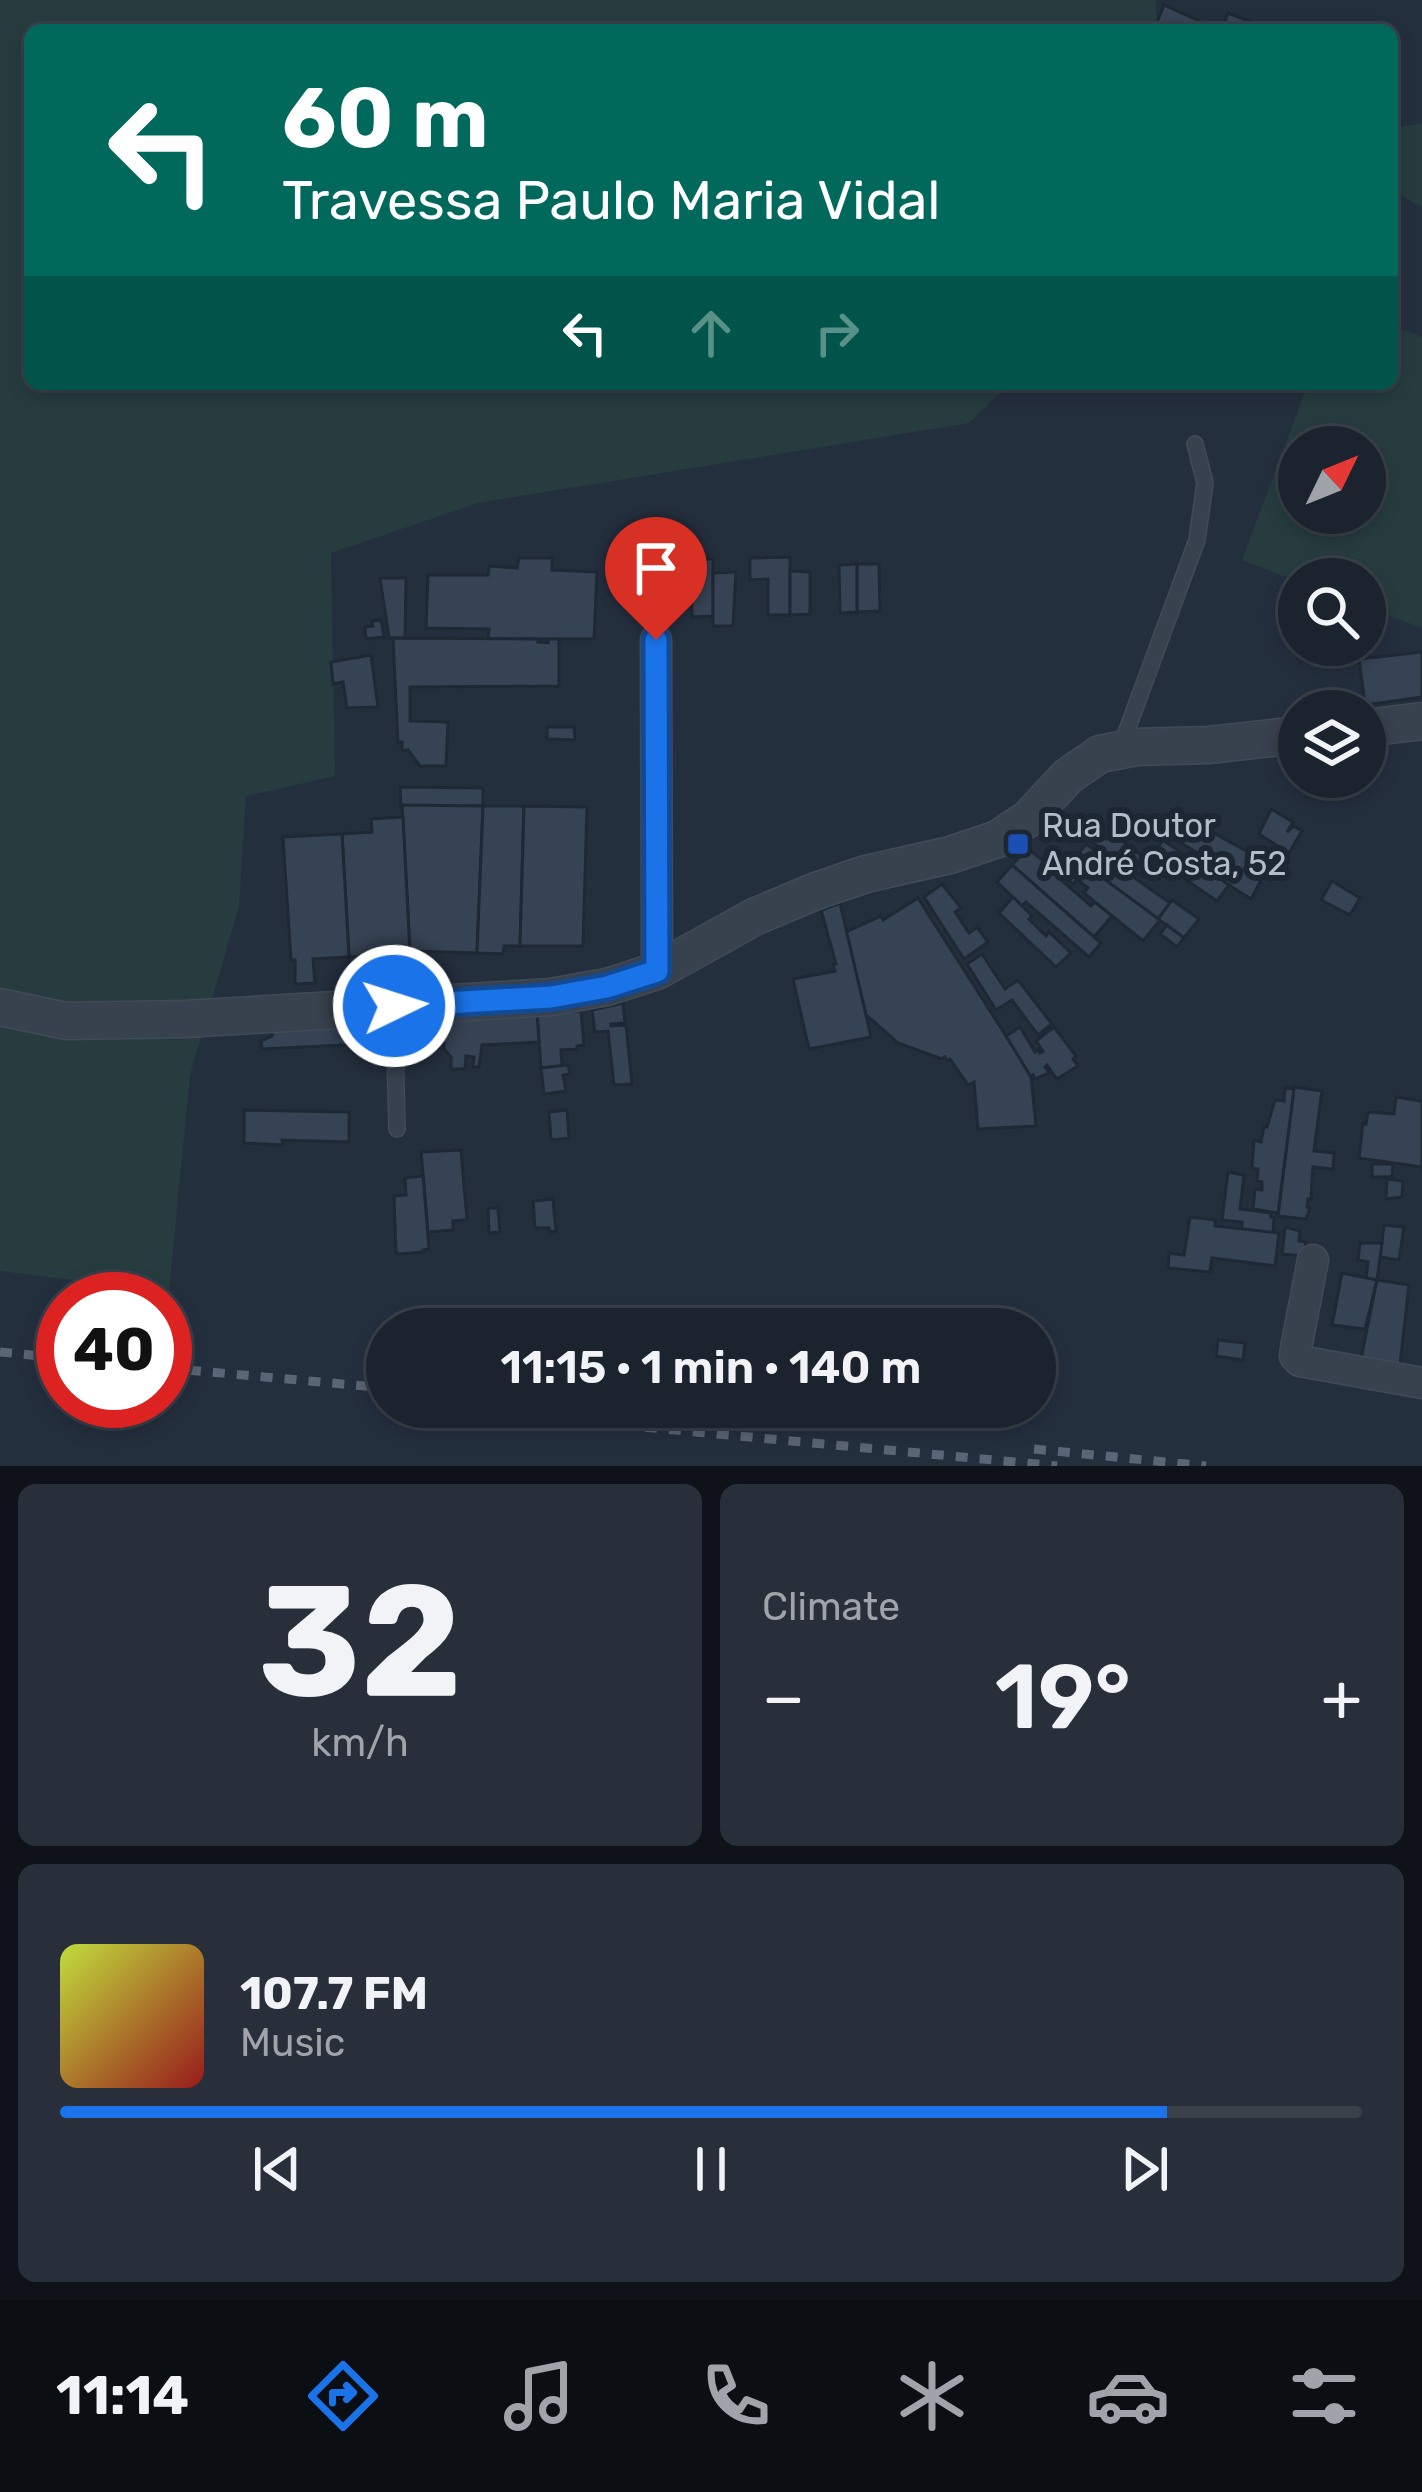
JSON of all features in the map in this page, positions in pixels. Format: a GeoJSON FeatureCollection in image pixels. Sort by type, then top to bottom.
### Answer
{"type":"FeatureCollection","features":[{"type":"Feature","properties":{"kind":"street"},"geometry":{"type":"LineString","coordinates":[[656,640],[657,971]]}},
{"type":"Feature","properties":{"kind":"street"},"geometry":{"type":"LineString","coordinates":[[1386,725],[1422,721]]}},
{"type":"Feature","properties":{"kind":"street"},"geometry":{"type":"LineString","coordinates":[[0,1007],[66,1021],[186,1019],[551,997],[607,987],[657,971],[754,917],[816,891],[998,839],[1029,818],[1068,776],[1100,754],[1136,746],[1278,737]]}},
{"type":"Feature","properties":{"kind":"street"},"geometry":{"type":"LineString","coordinates":[[1313,1261],[1295,1356],[1300,1361],[1422,1383]]}},
{"type":"Feature","properties":{"kind":"lane"},"geometry":{"type":"LineString","coordinates":[[1120,750],[1197,540],[1205,483],[1196,443]]}},
{"type":"Feature","properties":{"kind":"lane"},"geometry":{"type":"LineString","coordinates":[[394,1006],[397,1129]]}},
{"type":"Feature","properties":{"kind":"green space"},"geometry":{"type":"Polygon","coordinates":[[[0,0],[1156,0],[1157,24],[24,24],[24,390],[1003,390],[969,423],[478,503],[331,553],[335,776],[246,796],[239,906],[190,1075],[171,1272],[36,1275],[0,1271],[0,0]]]}},
{"type":"Feature","properties":{"kind":"green space"},"geometry":{"type":"Polygon","coordinates":[[[1422,124],[1422,207],[1398,194],[1398,127],[1422,124]]]}},
{"type":"Feature","properties":{"kind":"green space"},"geometry":{"type":"Polygon","coordinates":[[[1398,327],[1422,337],[1422,628],[1386,615],[1386,558],[1278,558],[1278,574],[1242,560],[1278,464],[1278,534],[1386,534],[1386,426],[1292,426],[1306,390],[1398,390],[1398,327]]]}},
{"type":"Feature","properties":{"kind":"building"},"geometry":{"type":"Polygon","coordinates":[[[1164,5],[1199,21],[1198,24],[1156,24],[1164,5]]]}},
{"type":"Feature","properties":{"kind":"building"},"geometry":{"type":"Polygon","coordinates":[[[1228,13],[1256,24],[1224,24],[1228,13]]]}},
{"type":"Feature","properties":{"kind":"building"},"geometry":{"type":"Polygon","coordinates":[[[790,557],[790,615],[768,615],[768,579],[750,580],[750,558],[790,557]]]}},
{"type":"Feature","properties":{"kind":"building"},"geometry":{"type":"Polygon","coordinates":[[[519,558],[552,558],[552,570],[597,572],[594,639],[488,639],[489,629],[426,628],[428,575],[488,575],[489,566],[517,568],[519,558]]]}},
{"type":"Feature","properties":{"kind":"building"},"geometry":{"type":"Polygon","coordinates":[[[676,559],[713,559],[713,616],[692,617],[691,579],[675,580],[676,559]]]}},
{"type":"Feature","properties":{"kind":"building"},"geometry":{"type":"Polygon","coordinates":[[[857,564],[879,564],[880,611],[857,612],[857,564]]]}},
{"type":"Feature","properties":{"kind":"building"},"geometry":{"type":"Polygon","coordinates":[[[857,564],[857,612],[840,613],[839,565],[857,564]]]}},
{"type":"Feature","properties":{"kind":"building"},"geometry":{"type":"Polygon","coordinates":[[[790,571],[810,572],[810,614],[790,615],[790,571]]]}},
{"type":"Feature","properties":{"kind":"building"},"geometry":{"type":"Polygon","coordinates":[[[736,572],[733,626],[713,626],[713,573],[736,572]]]}},
{"type":"Feature","properties":{"kind":"building"},"geometry":{"type":"Polygon","coordinates":[[[380,578],[406,578],[405,638],[389,638],[380,578]]]}},
{"type":"Feature","properties":{"kind":"building"},"geometry":{"type":"Polygon","coordinates":[[[381,620],[384,637],[366,639],[365,627],[381,620]]]}},
{"type":"Feature","properties":{"kind":"building"},"geometry":{"type":"Polygon","coordinates":[[[393,638],[539,639],[548,643],[559,639],[559,686],[410,687],[410,721],[448,722],[446,766],[420,766],[398,743],[393,638]]]}},
{"type":"Feature","properties":{"kind":"building"},"geometry":{"type":"Polygon","coordinates":[[[1422,652],[1422,697],[1386,702],[1386,690],[1363,690],[1360,666],[1386,666],[1386,656],[1422,652]]]}},
{"type":"Feature","properties":{"kind":"building"},"geometry":{"type":"Polygon","coordinates":[[[371,655],[378,707],[347,708],[343,682],[333,684],[331,662],[371,655]]]}},
{"type":"Feature","properties":{"kind":"building"},"geometry":{"type":"Polygon","coordinates":[[[547,727],[574,727],[575,740],[547,739],[547,727]]]}},
{"type":"Feature","properties":{"kind":"building"},"geometry":{"type":"Polygon","coordinates":[[[400,787],[483,788],[483,806],[401,806],[400,787]]]}},
{"type":"Feature","properties":{"kind":"building"},"geometry":{"type":"Polygon","coordinates":[[[402,805],[483,806],[477,953],[410,951],[402,805]]]}},
{"type":"Feature","properties":{"kind":"building"},"geometry":{"type":"Polygon","coordinates":[[[483,806],[524,806],[520,946],[504,946],[503,954],[477,953],[483,806]]]}},
{"type":"Feature","properties":{"kind":"building"},"geometry":{"type":"Polygon","coordinates":[[[524,806],[587,807],[583,946],[520,946],[524,806]]]}},
{"type":"Feature","properties":{"kind":"building"},"geometry":{"type":"Polygon","coordinates":[[[1271,809],[1293,822],[1287,832],[1294,826],[1302,831],[1289,853],[1259,834],[1271,809]]]}},
{"type":"Feature","properties":{"kind":"building"},"geometry":{"type":"Polygon","coordinates":[[[1180,814],[1255,856],[1250,867],[1264,875],[1251,899],[1216,877],[1222,867],[1167,835],[1180,814]]]}},
{"type":"Feature","properties":{"kind":"building"},"geometry":{"type":"Polygon","coordinates":[[[403,817],[410,953],[349,957],[342,834],[372,832],[371,819],[403,817]]]}},
{"type":"Feature","properties":{"kind":"building"},"geometry":{"type":"Polygon","coordinates":[[[1087,824],[1106,839],[1112,833],[1154,865],[1144,877],[1080,834],[1087,824]]]}},
{"type":"Feature","properties":{"kind":"building"},"geometry":{"type":"Polygon","coordinates":[[[342,834],[349,957],[313,959],[315,983],[295,984],[283,837],[342,834]]]}},
{"type":"Feature","properties":{"kind":"building"},"geometry":{"type":"Polygon","coordinates":[[[1163,840],[1229,885],[1217,901],[1151,856],[1163,840]]]}},
{"type":"Feature","properties":{"kind":"building"},"geometry":{"type":"Polygon","coordinates":[[[1086,844],[1170,903],[1158,919],[1075,858],[1086,844]]]}},
{"type":"Feature","properties":{"kind":"building"},"geometry":{"type":"Polygon","coordinates":[[[1027,848],[1091,906],[1095,902],[1112,916],[1094,937],[1012,865],[1027,848]]]}},
{"type":"Feature","properties":{"kind":"building"},"geometry":{"type":"Polygon","coordinates":[[[1073,856],[1160,920],[1143,941],[1084,893],[1088,888],[1077,879],[1073,884],[1060,874],[1073,856]]]}},
{"type":"Feature","properties":{"kind":"building"},"geometry":{"type":"Polygon","coordinates":[[[1012,865],[1101,943],[1089,957],[997,882],[1012,865]]]}},
{"type":"Feature","properties":{"kind":"building"},"geometry":{"type":"Polygon","coordinates":[[[1332,881],[1360,898],[1350,915],[1321,900],[1332,881]]]}},
{"type":"Feature","properties":{"kind":"building"},"geometry":{"type":"Polygon","coordinates":[[[942,884],[961,908],[955,912],[969,933],[977,927],[988,942],[964,959],[924,897],[942,884]]]}},
{"type":"Feature","properties":{"kind":"building"},"geometry":{"type":"Polygon","coordinates":[[[1013,897],[1046,936],[1049,932],[1071,953],[1056,967],[999,913],[1013,897]]]}},
{"type":"Feature","properties":{"kind":"building"},"geometry":{"type":"Polygon","coordinates":[[[918,898],[1031,1075],[1036,1126],[978,1129],[974,1082],[968,1085],[950,1059],[898,1043],[866,1015],[846,932],[881,916],[883,920],[918,898]]]}},
{"type":"Feature","properties":{"kind":"building"},"geometry":{"type":"Polygon","coordinates":[[[1172,900],[1199,919],[1184,938],[1158,919],[1172,900]]]}},
{"type":"Feature","properties":{"kind":"building"},"geometry":{"type":"Polygon","coordinates":[[[840,903],[871,1037],[809,1049],[793,979],[835,971],[821,910],[840,903]]]}},
{"type":"Feature","properties":{"kind":"building"},"geometry":{"type":"Polygon","coordinates":[[[1167,925],[1184,938],[1177,947],[1160,934],[1167,925]]]}},
{"type":"Feature","properties":{"kind":"building"},"geometry":{"type":"Polygon","coordinates":[[[982,954],[1005,989],[1018,980],[1052,1024],[1038,1035],[1012,1000],[996,1010],[967,964],[982,954]]]}},
{"type":"Feature","properties":{"kind":"building"},"geometry":{"type":"Polygon","coordinates":[[[623,1003],[625,1023],[611,1026],[626,1025],[632,1084],[614,1085],[608,1031],[595,1032],[592,1010],[623,1003]]]}},
{"type":"Feature","properties":{"kind":"building"},"geometry":{"type":"Polygon","coordinates":[[[581,1011],[584,1045],[561,1050],[562,1066],[541,1068],[537,1013],[581,1011]]]}},
{"type":"Feature","properties":{"kind":"building"},"geometry":{"type":"Polygon","coordinates":[[[537,1013],[539,1042],[482,1045],[479,1067],[473,1067],[474,1057],[466,1056],[465,1069],[451,1069],[451,1057],[440,1043],[445,1017],[537,1013]]]}},
{"type":"Feature","properties":{"kind":"building"},"geometry":{"type":"Polygon","coordinates":[[[384,1021],[385,1043],[262,1049],[261,1041],[272,1036],[272,1028],[384,1021]]]}},
{"type":"Feature","properties":{"kind":"building"},"geometry":{"type":"Polygon","coordinates":[[[1020,1027],[1040,1053],[1036,1041],[1054,1027],[1078,1066],[1057,1079],[1047,1065],[1049,1073],[1031,1077],[1006,1036],[1020,1027]]]}},
{"type":"Feature","properties":{"kind":"building"},"geometry":{"type":"Polygon","coordinates":[[[568,1065],[570,1074],[563,1075],[566,1091],[544,1094],[541,1068],[568,1065]]]}},
{"type":"Feature","properties":{"kind":"building"},"geometry":{"type":"Polygon","coordinates":[[[1294,1087],[1322,1091],[1314,1151],[1334,1153],[1333,1169],[1313,1167],[1306,1219],[1278,1216],[1294,1087]]]}},
{"type":"Feature","properties":{"kind":"building"},"geometry":{"type":"Polygon","coordinates":[[[1285,1088],[1294,1089],[1278,1213],[1253,1209],[1255,1189],[1262,1190],[1262,1182],[1257,1181],[1258,1169],[1252,1168],[1254,1140],[1261,1142],[1275,1100],[1284,1101],[1285,1088]]]}},
{"type":"Feature","properties":{"kind":"building"},"geometry":{"type":"Polygon","coordinates":[[[1396,1097],[1422,1101],[1422,1167],[1359,1158],[1368,1112],[1394,1114],[1396,1097]]]}},
{"type":"Feature","properties":{"kind":"building"},"geometry":{"type":"Polygon","coordinates":[[[244,1110],[349,1112],[349,1142],[244,1143],[244,1110]]]}},
{"type":"Feature","properties":{"kind":"building"},"geometry":{"type":"Polygon","coordinates":[[[567,1110],[569,1138],[551,1140],[549,1112],[567,1110]]]}},
{"type":"Feature","properties":{"kind":"building"},"geometry":{"type":"Polygon","coordinates":[[[461,1150],[467,1220],[453,1221],[453,1230],[428,1232],[421,1152],[461,1150]]]}},
{"type":"Feature","properties":{"kind":"building"},"geometry":{"type":"Polygon","coordinates":[[[1372,1164],[1393,1164],[1392,1177],[1372,1177],[1372,1164]]]}},
{"type":"Feature","properties":{"kind":"building"},"geometry":{"type":"Polygon","coordinates":[[[1228,1172],[1244,1175],[1240,1209],[1271,1213],[1273,1233],[1242,1229],[1242,1222],[1222,1220],[1228,1172]]]}},
{"type":"Feature","properties":{"kind":"building"},"geometry":{"type":"Polygon","coordinates":[[[423,1176],[429,1249],[399,1254],[394,1196],[406,1195],[405,1178],[423,1176]]]}},
{"type":"Feature","properties":{"kind":"building"},"geometry":{"type":"Polygon","coordinates":[[[1387,1179],[1403,1181],[1402,1197],[1386,1199],[1387,1179]]]}},
{"type":"Feature","properties":{"kind":"building"},"geometry":{"type":"Polygon","coordinates":[[[553,1199],[556,1231],[535,1228],[533,1201],[553,1199]]]}},
{"type":"Feature","properties":{"kind":"building"},"geometry":{"type":"Polygon","coordinates":[[[488,1208],[498,1208],[500,1232],[489,1233],[488,1208]]]}},
{"type":"Feature","properties":{"kind":"building"},"geometry":{"type":"Polygon","coordinates":[[[1190,1217],[1215,1220],[1215,1226],[1279,1233],[1275,1266],[1212,1258],[1210,1272],[1168,1268],[1169,1253],[1184,1255],[1190,1217]]]}},
{"type":"Feature","properties":{"kind":"building"},"geometry":{"type":"Polygon","coordinates":[[[1384,1225],[1404,1227],[1399,1260],[1380,1257],[1384,1225]]]}},
{"type":"Feature","properties":{"kind":"building"},"geometry":{"type":"Polygon","coordinates":[[[1285,1227],[1300,1231],[1299,1241],[1306,1242],[1304,1256],[1282,1254],[1285,1227]]]}},
{"type":"Feature","properties":{"kind":"building"},"geometry":{"type":"Polygon","coordinates":[[[1360,1243],[1382,1243],[1377,1280],[1366,1279],[1368,1262],[1358,1260],[1360,1243]]]}},
{"type":"Feature","properties":{"kind":"building"},"geometry":{"type":"Polygon","coordinates":[[[1342,1273],[1377,1280],[1365,1329],[1332,1325],[1342,1273]]]}},
{"type":"Feature","properties":{"kind":"building"},"geometry":{"type":"Polygon","coordinates":[[[1377,1280],[1409,1285],[1400,1365],[1361,1359],[1377,1280]]]}},
{"type":"Feature","properties":{"kind":"building"},"geometry":{"type":"Polygon","coordinates":[[[1218,1340],[1245,1343],[1243,1360],[1216,1356],[1218,1340]]]}},
{"type":"Feature","properties":{"kind":"railway"},"geometry":{"type":"LineString","coordinates":[[0,1352],[36,1355]]}},
{"type":"Feature","properties":{"kind":"railway"},"geometry":{"type":"LineString","coordinates":[[192,1370],[366,1386]]}},
{"type":"Feature","properties":{"kind":"railway"},"geometry":{"type":"LineString","coordinates":[[653,1428],[1057,1466]]}},
{"type":"Feature","properties":{"kind":"railway"},"geometry":{"type":"LineString","coordinates":[[1034,1449],[1206,1466]]}},
{"type":"Feature","properties":{"kind":"place","name":"Rua Doutor André Costa, 52"},"geometry":{"type":"Point","coordinates":[1018,844]}},
{"type":"Feature","properties":{"kind":"route"},"geometry":{"type":"LineString","coordinates":[[394,1006],[551,997],[607,987],[657,971],[656,640]]}}]}
